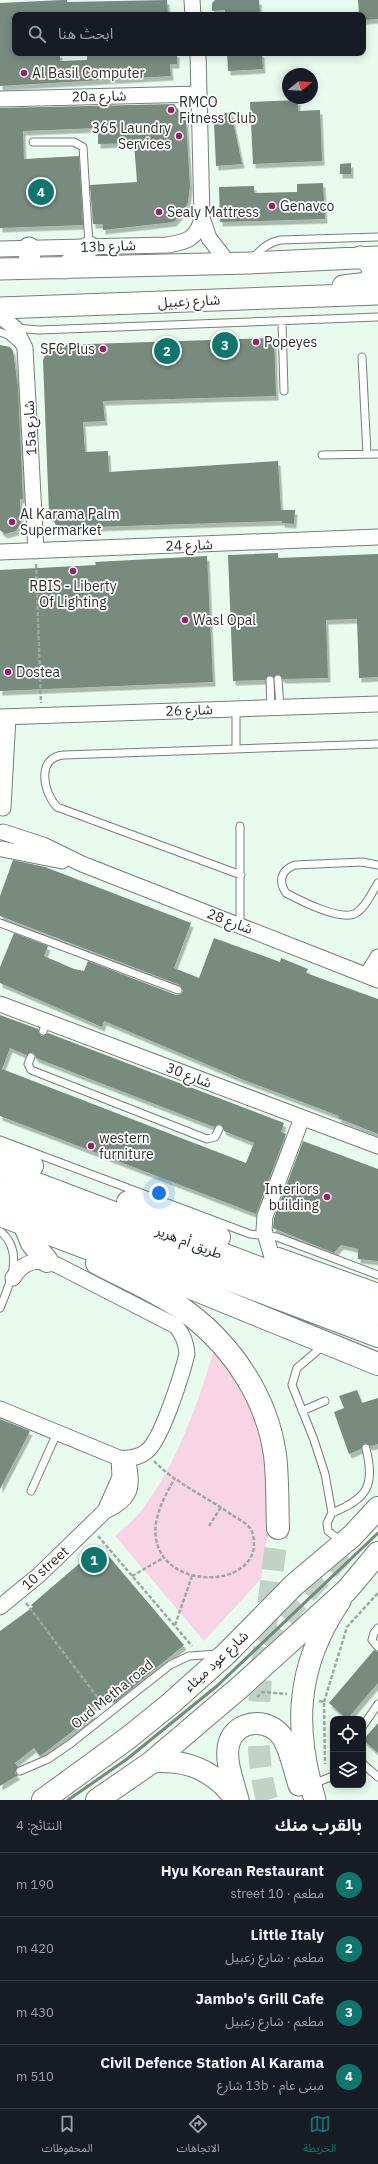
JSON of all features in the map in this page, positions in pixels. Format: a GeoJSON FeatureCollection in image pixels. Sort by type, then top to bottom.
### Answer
{"type":"FeatureCollection","features":[{"type":"Feature","properties":{"kind":"main road"},"geometry":{"type":"LineString","coordinates":[[65,268],[89,247]]}},
{"type":"Feature","properties":{"kind":"main road"},"geometry":{"type":"LineString","coordinates":[[0,269],[29,258],[65,268],[239,263],[369,257],[373,270],[372,278],[368,283],[353,286],[288,288],[279,291],[272,297]]}},
{"type":"Feature","properties":{"kind":"main road","name":"شارع زعبيل"},"geometry":{"type":"LineString","coordinates":[[0,308],[378,294]]}},
{"type":"Feature","properties":{"kind":"main road"},"geometry":{"type":"LineString","coordinates":[[0,1154],[269,1247],[378,1295]]}},
{"type":"Feature","properties":{"kind":"main road","name":"طريق أم هرير"},"geometry":{"type":"LineString","coordinates":[[0,1170],[290,1291],[378,1336]]}},
{"type":"Feature","properties":{"kind":"main road","name":"طريق أم هرير"},"geometry":{"type":"LineString","coordinates":[[0,1193],[290,1291],[378,1313]]}},
{"type":"Feature","properties":{"kind":"main road"},"geometry":{"type":"LineString","coordinates":[[0,1215],[121,1259],[328,1342],[377,1365]]}},
{"type":"Feature","properties":{"kind":"main road"},"geometry":{"type":"LineString","coordinates":[[24,1224],[32,1243],[47,1262]]}},
{"type":"Feature","properties":{"kind":"main road"},"geometry":{"type":"LineString","coordinates":[[55,1235],[73,1251],[161,1297],[187,1313],[213,1334],[235,1360],[253,1388],[267,1420],[275,1454],[278,1528]]}},
{"type":"Feature","properties":{"kind":"main road","name":"شارع عود ميثاء"},"geometry":{"type":"LineString","coordinates":[[43,1800],[128,1738],[226,1654],[294,1585],[352,1536],[378,1508]]}},
{"type":"Feature","properties":{"kind":"main road"},"geometry":{"type":"LineString","coordinates":[[311,1795],[302,1741],[302,1697],[308,1668],[330,1615],[347,1590],[378,1553]]}},
{"type":"Feature","properties":{"kind":"main road"},"geometry":{"type":"LineString","coordinates":[[97,1800],[152,1762],[239,1688],[347,1590]]}},
{"type":"Feature","properties":{"kind":"main road"},"geometry":{"type":"LineString","coordinates":[[237,1800],[228,1754],[229,1742],[235,1732],[244,1725],[255,1723],[266,1724],[276,1730],[283,1738],[311,1795]]}},
{"type":"Feature","properties":{"kind":"main road"},"geometry":{"type":"LineString","coordinates":[[152,1762],[166,1761],[192,1765],[211,1774],[226,1787],[237,1800]]}},
{"type":"Feature","properties":{"kind":"street"},"geometry":{"type":"LineString","coordinates":[[192,0],[193,12]]}},
{"type":"Feature","properties":{"kind":"street"},"geometry":{"type":"LineString","coordinates":[[200,0],[200,12]]}},
{"type":"Feature","properties":{"kind":"street","name":"13b شارع"},"geometry":{"type":"LineString","coordinates":[[0,249],[29,258],[89,247],[167,245],[184,242],[199,230],[202,218],[198,56]]}},
{"type":"Feature","properties":{"kind":"street","name":"20a شارع"},"geometry":{"type":"LineString","coordinates":[[0,99],[199,94]]}},
{"type":"Feature","properties":{"kind":"street","name":"13b شارع"},"geometry":{"type":"LineString","coordinates":[[202,218],[209,238],[239,263]]}},
{"type":"Feature","properties":{"kind":"street","name":"15a شارع"},"geometry":{"type":"LineString","coordinates":[[0,316],[16,328],[25,348],[36,551]]}},
{"type":"Feature","properties":{"kind":"street","name":"شارع 24"},"geometry":{"type":"LineString","coordinates":[[0,552],[378,537]]}},
{"type":"Feature","properties":{"kind":"street","name":"شارع 26"},"geometry":{"type":"LineString","coordinates":[[4,717],[378,704]]}},
{"type":"Feature","properties":{"kind":"street"},"geometry":{"type":"LineString","coordinates":[[1,852],[3,832],[4,717]]}},
{"type":"Feature","properties":{"kind":"street"},"geometry":{"type":"LineString","coordinates":[[0,791],[3,808]]}},
{"type":"Feature","properties":{"kind":"street","name":"شارع 28"},"geometry":{"type":"LineString","coordinates":[[3,832],[43,845],[82,864],[372,978]]}},
{"type":"Feature","properties":{"kind":"street","name":"شارع 28"},"geometry":{"type":"LineString","coordinates":[[1,852],[82,864]]}},
{"type":"Feature","properties":{"kind":"street"},"geometry":{"type":"LineString","coordinates":[[372,978],[378,957]]}},
{"type":"Feature","properties":{"kind":"street","name":"شارع 30"},"geometry":{"type":"LineString","coordinates":[[0,1004],[45,1026],[378,1146]]}},
{"type":"Feature","properties":{"kind":"street"},"geometry":{"type":"LineString","coordinates":[[269,1247],[265,1216],[302,1118]]}},
{"type":"Feature","properties":{"kind":"street"},"geometry":{"type":"LineString","coordinates":[[0,1409],[57,1433],[123,1458],[134,1458],[149,1450],[158,1436],[187,1354],[186,1344],[182,1334],[176,1326],[167,1320],[47,1262],[38,1260],[27,1262],[18,1268],[13,1278]]}},
{"type":"Feature","properties":{"kind":"street","name":"10 street"},"geometry":{"type":"LineString","coordinates":[[0,1607],[18,1593],[105,1511],[115,1507],[128,1493],[131,1481],[123,1458]]}},
{"type":"Feature","properties":{"kind":"lane"},"geometry":{"type":"LineString","coordinates":[[33,142],[74,142],[83,147],[89,247]]}},
{"type":"Feature","properties":{"kind":"lane"},"geometry":{"type":"LineString","coordinates":[[239,263],[262,248],[280,240],[378,237]]}},
{"type":"Feature","properties":{"kind":"lane"},"geometry":{"type":"LineString","coordinates":[[16,328],[39,330],[378,317]]}},
{"type":"Feature","properties":{"kind":"lane"},"geometry":{"type":"LineString","coordinates":[[282,321],[284,390]]}},
{"type":"Feature","properties":{"kind":"lane"},"geometry":{"type":"LineString","coordinates":[[0,332],[16,341],[26,359]]}},
{"type":"Feature","properties":{"kind":"lane"},"geometry":{"type":"LineString","coordinates":[[362,357],[367,454]]}},
{"type":"Feature","properties":{"kind":"lane"},"geometry":{"type":"LineString","coordinates":[[322,455],[378,454]]}},
{"type":"Feature","properties":{"kind":"lane"},"geometry":{"type":"LineString","coordinates":[[276,707],[278,679]]}},
{"type":"Feature","properties":{"kind":"lane"},"geometry":{"type":"LineString","coordinates":[[270,680],[276,707]]}},
{"type":"Feature","properties":{"kind":"lane"},"geometry":{"type":"LineString","coordinates":[[236,709],[236,748]]}},
{"type":"Feature","properties":{"kind":"lane"},"geometry":{"type":"LineString","coordinates":[[241,875],[57,807],[48,794],[44,774],[48,762],[58,755],[378,744]]}},
{"type":"Feature","properties":{"kind":"lane"},"geometry":{"type":"LineString","coordinates":[[240,826],[240,925]]}},
{"type":"Feature","properties":{"kind":"lane"},"geometry":{"type":"LineString","coordinates":[[378,865],[362,862],[295,865],[288,867],[283,873],[281,880],[282,887],[286,893],[344,916],[357,913],[378,882]]}},
{"type":"Feature","properties":{"kind":"lane"},"geometry":{"type":"LineString","coordinates":[[1,926],[178,990]]}},
{"type":"Feature","properties":{"kind":"lane"},"geometry":{"type":"LineString","coordinates":[[31,1057],[28,1064],[32,1070],[207,1139],[215,1137],[219,1129]]}},
{"type":"Feature","properties":{"kind":"lane"},"geometry":{"type":"LineString","coordinates":[[0,1140],[250,1234],[269,1247],[277,1237],[378,1275]]}},
{"type":"Feature","properties":{"kind":"lane"},"geometry":{"type":"LineString","coordinates":[[0,1231],[11,1245],[13,1253],[13,1278],[0,1308]]}},
{"type":"Feature","properties":{"kind":"lane"},"geometry":{"type":"LineString","coordinates":[[328,1342],[297,1368],[292,1385],[314,1440],[325,1474],[332,1513],[327,1523],[328,1531],[337,1538],[352,1536]]}},
{"type":"Feature","properties":{"kind":"lane"},"geometry":{"type":"LineString","coordinates":[[302,1411],[325,1401]]}},
{"type":"Feature","properties":{"kind":"lane"},"geometry":{"type":"LineString","coordinates":[[31,1491],[57,1433]]}},
{"type":"Feature","properties":{"kind":"lane"},"geometry":{"type":"LineString","coordinates":[[332,1513],[360,1499],[369,1487],[370,1474],[366,1448]]}},
{"type":"Feature","properties":{"kind":"lane"},"geometry":{"type":"LineString","coordinates":[[378,1628],[374,1633],[372,1640],[378,1647]]}},
{"type":"Feature","properties":{"kind":"lane","name":"Oud Metha road"},"geometry":{"type":"LineString","coordinates":[[20,1771],[48,1759],[170,1665],[184,1658],[199,1654],[226,1654]]}},
{"type":"Feature","properties":{"kind":"lane"},"geometry":{"type":"LineString","coordinates":[[366,1722],[378,1704]]}},
{"type":"Feature","properties":{"kind":"lane"},"geometry":{"type":"LineString","coordinates":[[366,1767],[378,1777]]}},
{"type":"Feature","properties":{"kind":"lane"},"geometry":{"type":"LineString","coordinates":[[311,1795],[330,1779]]}},
{"type":"Feature","properties":{"kind":"path"},"geometry":{"type":"LineString","coordinates":[[36,551],[42,716]]}},
{"type":"Feature","properties":{"kind":"path"},"geometry":{"type":"LineString","coordinates":[[149,1450],[155,1463],[249,1527],[254,1541],[251,1557],[239,1568],[225,1575],[214,1577],[192,1576],[181,1572],[172,1566],[164,1557],[156,1536],[156,1523],[164,1498],[175,1478]]}},
{"type":"Feature","properties":{"kind":"path"},"geometry":{"type":"LineString","coordinates":[[209,1526],[221,1507]]}},
{"type":"Feature","properties":{"kind":"path"},"geometry":{"type":"LineString","coordinates":[[90,1526],[199,1654]]}},
{"type":"Feature","properties":{"kind":"path"},"geometry":{"type":"LineString","coordinates":[[132,1576],[164,1557]]}},
{"type":"Feature","properties":{"kind":"path"},"geometry":{"type":"LineString","coordinates":[[174,1625],[192,1576]]}},
{"type":"Feature","properties":{"kind":"path"},"geometry":{"type":"LineString","coordinates":[[18,1593],[109,1713]]}},
{"type":"Feature","properties":{"kind":"path"},"geometry":{"type":"LineString","coordinates":[[324,1702],[347,1627],[378,1593]]}},
{"type":"Feature","properties":{"kind":"shaded area"},"geometry":{"type":"Polygon","coordinates":[[[215,1346],[245,1383],[269,1461],[271,1514],[261,1579],[204,1641],[115,1536],[142,1510],[155,1492],[166,1472],[186,1431],[215,1346]]]}},
{"type":"Feature","properties":{"kind":"building"},"geometry":{"type":"Polygon","coordinates":[[[67,0],[67,2],[167,0],[168,12],[12,12],[12,56],[60,56],[60,61],[87,60],[87,56],[177,56],[177,64],[170,64],[171,76],[0,86],[0,3],[67,0]]]}},
{"type":"Feature","properties":{"kind":"building"},"geometry":{"type":"Polygon","coordinates":[[[215,0],[259,0],[260,12],[225,12],[225,10],[212,11],[212,3],[215,0]]]}},
{"type":"Feature","properties":{"kind":"building"},"geometry":{"type":"Polygon","coordinates":[[[358,0],[378,0],[378,19],[366,20],[366,12],[359,12],[358,0]]]}},
{"type":"Feature","properties":{"kind":"building"},"geometry":{"type":"Polygon","coordinates":[[[227,56],[262,56],[263,69],[228,71],[227,56]]]}},
{"type":"Feature","properties":{"kind":"building"},"geometry":{"type":"Polygon","coordinates":[[[282,101],[282,104],[298,104],[298,111],[320,110],[322,161],[253,164],[250,102],[282,101]]]}},
{"type":"Feature","properties":{"kind":"building"},"geometry":{"type":"Polygon","coordinates":[[[174,104],[186,121],[190,186],[188,202],[185,209],[174,222],[103,230],[103,224],[93,224],[90,185],[137,182],[134,143],[98,144],[98,128],[23,131],[24,159],[79,156],[83,225],[0,228],[0,108],[174,104]]]}},
{"type":"Feature","properties":{"kind":"building"},"geometry":{"type":"Polygon","coordinates":[[[231,112],[242,164],[216,166],[214,123],[219,123],[218,115],[231,112]]]}},
{"type":"Feature","properties":{"kind":"building"},"geometry":{"type":"Polygon","coordinates":[[[351,163],[351,174],[340,174],[340,164],[351,163]]]}},
{"type":"Feature","properties":{"kind":"building","name":"Genavco"},"geometry":{"type":"Polygon","coordinates":[[[323,183],[325,219],[220,222],[219,187],[254,186],[254,193],[297,192],[297,184],[323,183]]]}},
{"type":"Feature","properties":{"kind":"building"},"geometry":{"type":"Polygon","coordinates":[[[274,338],[276,396],[103,401],[105,421],[83,422],[85,452],[108,451],[109,472],[278,461],[281,510],[295,510],[294,524],[282,523],[282,521],[61,528],[56,525],[49,513],[43,360],[46,353],[59,345],[274,338]]]}},
{"type":"Feature","properties":{"kind":"building"},"geometry":{"type":"Polygon","coordinates":[[[0,345],[10,347],[13,351],[18,387],[23,499],[20,499],[21,523],[16,531],[5,534],[0,530],[0,345]]]}},
{"type":"Feature","properties":{"kind":"building"},"geometry":{"type":"Polygon","coordinates":[[[278,553],[278,558],[378,554],[378,677],[359,678],[357,619],[326,620],[328,678],[283,679],[278,674],[274,677],[268,676],[265,680],[233,681],[228,555],[278,553]]]}},
{"type":"Feature","properties":{"kind":"building"},"geometry":{"type":"Polygon","coordinates":[[[207,556],[213,682],[0,691],[0,570],[96,565],[95,562],[207,556]]]}},
{"type":"Feature","properties":{"kind":"building"},"geometry":{"type":"Polygon","coordinates":[[[13,860],[45,867],[191,923],[174,968],[199,978],[214,938],[280,962],[281,958],[308,969],[306,973],[378,999],[378,1134],[338,1118],[339,1116],[244,1080],[104,1021],[102,1027],[0,983],[0,967],[14,933],[48,946],[44,956],[74,969],[84,971],[88,961],[176,995],[181,994],[183,991],[180,985],[0,916],[0,896],[13,860]]]}},
{"type":"Feature","properties":{"kind":"building"},"geometry":{"type":"Polygon","coordinates":[[[0,1015],[38,1029],[41,1036],[48,1033],[284,1123],[281,1132],[286,1134],[256,1214],[0,1116],[0,1015]],[[10,1048],[2,1069],[246,1163],[254,1143],[224,1131],[221,1124],[214,1127],[36,1058],[33,1052],[26,1055],[10,1048]]]}},
{"type":"Feature","properties":{"kind":"building","name":"Interiors building"},"geometry":{"type":"Polygon","coordinates":[[[303,1141],[378,1169],[378,1261],[358,1259],[358,1249],[341,1245],[334,1253],[273,1228],[274,1218],[303,1141]]]}},
{"type":"Feature","properties":{"kind":"building"},"geometry":{"type":"Polygon","coordinates":[[[357,1390],[362,1403],[378,1398],[378,1444],[371,1446],[365,1443],[361,1449],[349,1454],[334,1412],[344,1408],[339,1396],[357,1390]]]}},
{"type":"Feature","properties":{"kind":"building"},"geometry":{"type":"Polygon","coordinates":[[[0,1419],[30,1431],[0,1489],[0,1419]]]}},
{"type":"Feature","properties":{"kind":"building"},"geometry":{"type":"Polygon","coordinates":[[[100,1546],[184,1645],[114,1703],[108,1696],[90,1709],[94,1715],[40,1756],[34,1748],[15,1763],[18,1767],[15,1773],[18,1775],[0,1786],[0,1631],[33,1607],[31,1605],[100,1546]]]}},
{"type":"Feature","properties":{"kind":"building"},"geometry":{"type":"Polygon","coordinates":[[[374,1650],[378,1652],[378,1683],[350,1716],[344,1716],[329,1703],[374,1650]]]}},
{"type":"Feature","properties":{"kind":"building"},"geometry":{"type":"Polygon","coordinates":[[[378,1723],[378,1753],[366,1743],[366,1737],[378,1723]]]}},
{"type":"Feature","properties":{"kind":"tunnel"},"geometry":{"type":"LineString","coordinates":[[267,1800],[263,1783],[258,1734],[265,1632],[278,1528]]}},
{"type":"Feature","properties":{"kind":"tunnel"},"geometry":{"type":"LineString","coordinates":[[265,1645],[293,1607],[346,1551]]}},
{"type":"Feature","properties":{"kind":"railway"},"geometry":{"type":"LineString","coordinates":[[68,1800],[127,1759],[217,1686],[378,1533]]}},
{"type":"Feature","properties":{"kind":"place","name":"Al Basil Computer"},"geometry":{"type":"Point","coordinates":[24,73]}},
{"type":"Feature","properties":{"kind":"place","name":"RMCO Fitness Club"},"geometry":{"type":"Point","coordinates":[171,110]}},
{"type":"Feature","properties":{"kind":"place","name":"365 Laundry Services"},"geometry":{"type":"Point","coordinates":[179,136]}},
{"type":"Feature","properties":{"kind":"place","name":"Civil Defence Station Al Karama"},"geometry":{"type":"Point","coordinates":[41,192]}},
{"type":"Feature","properties":{"kind":"place","name":"Genavco"},"geometry":{"type":"Point","coordinates":[272,206]}},
{"type":"Feature","properties":{"kind":"place","name":"Sealy Mattress"},"geometry":{"type":"Point","coordinates":[159,212]}},
{"type":"Feature","properties":{"kind":"place","name":"Popeyes"},"geometry":{"type":"Point","coordinates":[256,342]}},
{"type":"Feature","properties":{"kind":"place","name":"Jambo's Grill Cafe"},"geometry":{"type":"Point","coordinates":[225,345]}},
{"type":"Feature","properties":{"kind":"place","name":"SFC Plus"},"geometry":{"type":"Point","coordinates":[103,349]}},
{"type":"Feature","properties":{"kind":"place","name":"Little Italy"},"geometry":{"type":"Point","coordinates":[167,351]}},
{"type":"Feature","properties":{"kind":"place","name":"Al Karama Palm Supermarket"},"geometry":{"type":"Point","coordinates":[12,522]}},
{"type":"Feature","properties":{"kind":"place","name":"RBIS - Liberty Of Lighting"},"geometry":{"type":"Point","coordinates":[73,571]}},
{"type":"Feature","properties":{"kind":"place","name":"Wasl Opal"},"geometry":{"type":"Point","coordinates":[185,620]}},
{"type":"Feature","properties":{"kind":"place","name":"Dostea"},"geometry":{"type":"Point","coordinates":[8,672]}},
{"type":"Feature","properties":{"kind":"place","name":"western furniture"},"geometry":{"type":"Point","coordinates":[91,1146]}},
{"type":"Feature","properties":{"kind":"place","name":"Interiors building"},"geometry":{"type":"Point","coordinates":[327,1197]}},
{"type":"Feature","properties":{"kind":"place","name":"Hyu Korean Restaurant"},"geometry":{"type":"Point","coordinates":[94,1560]}}]}
